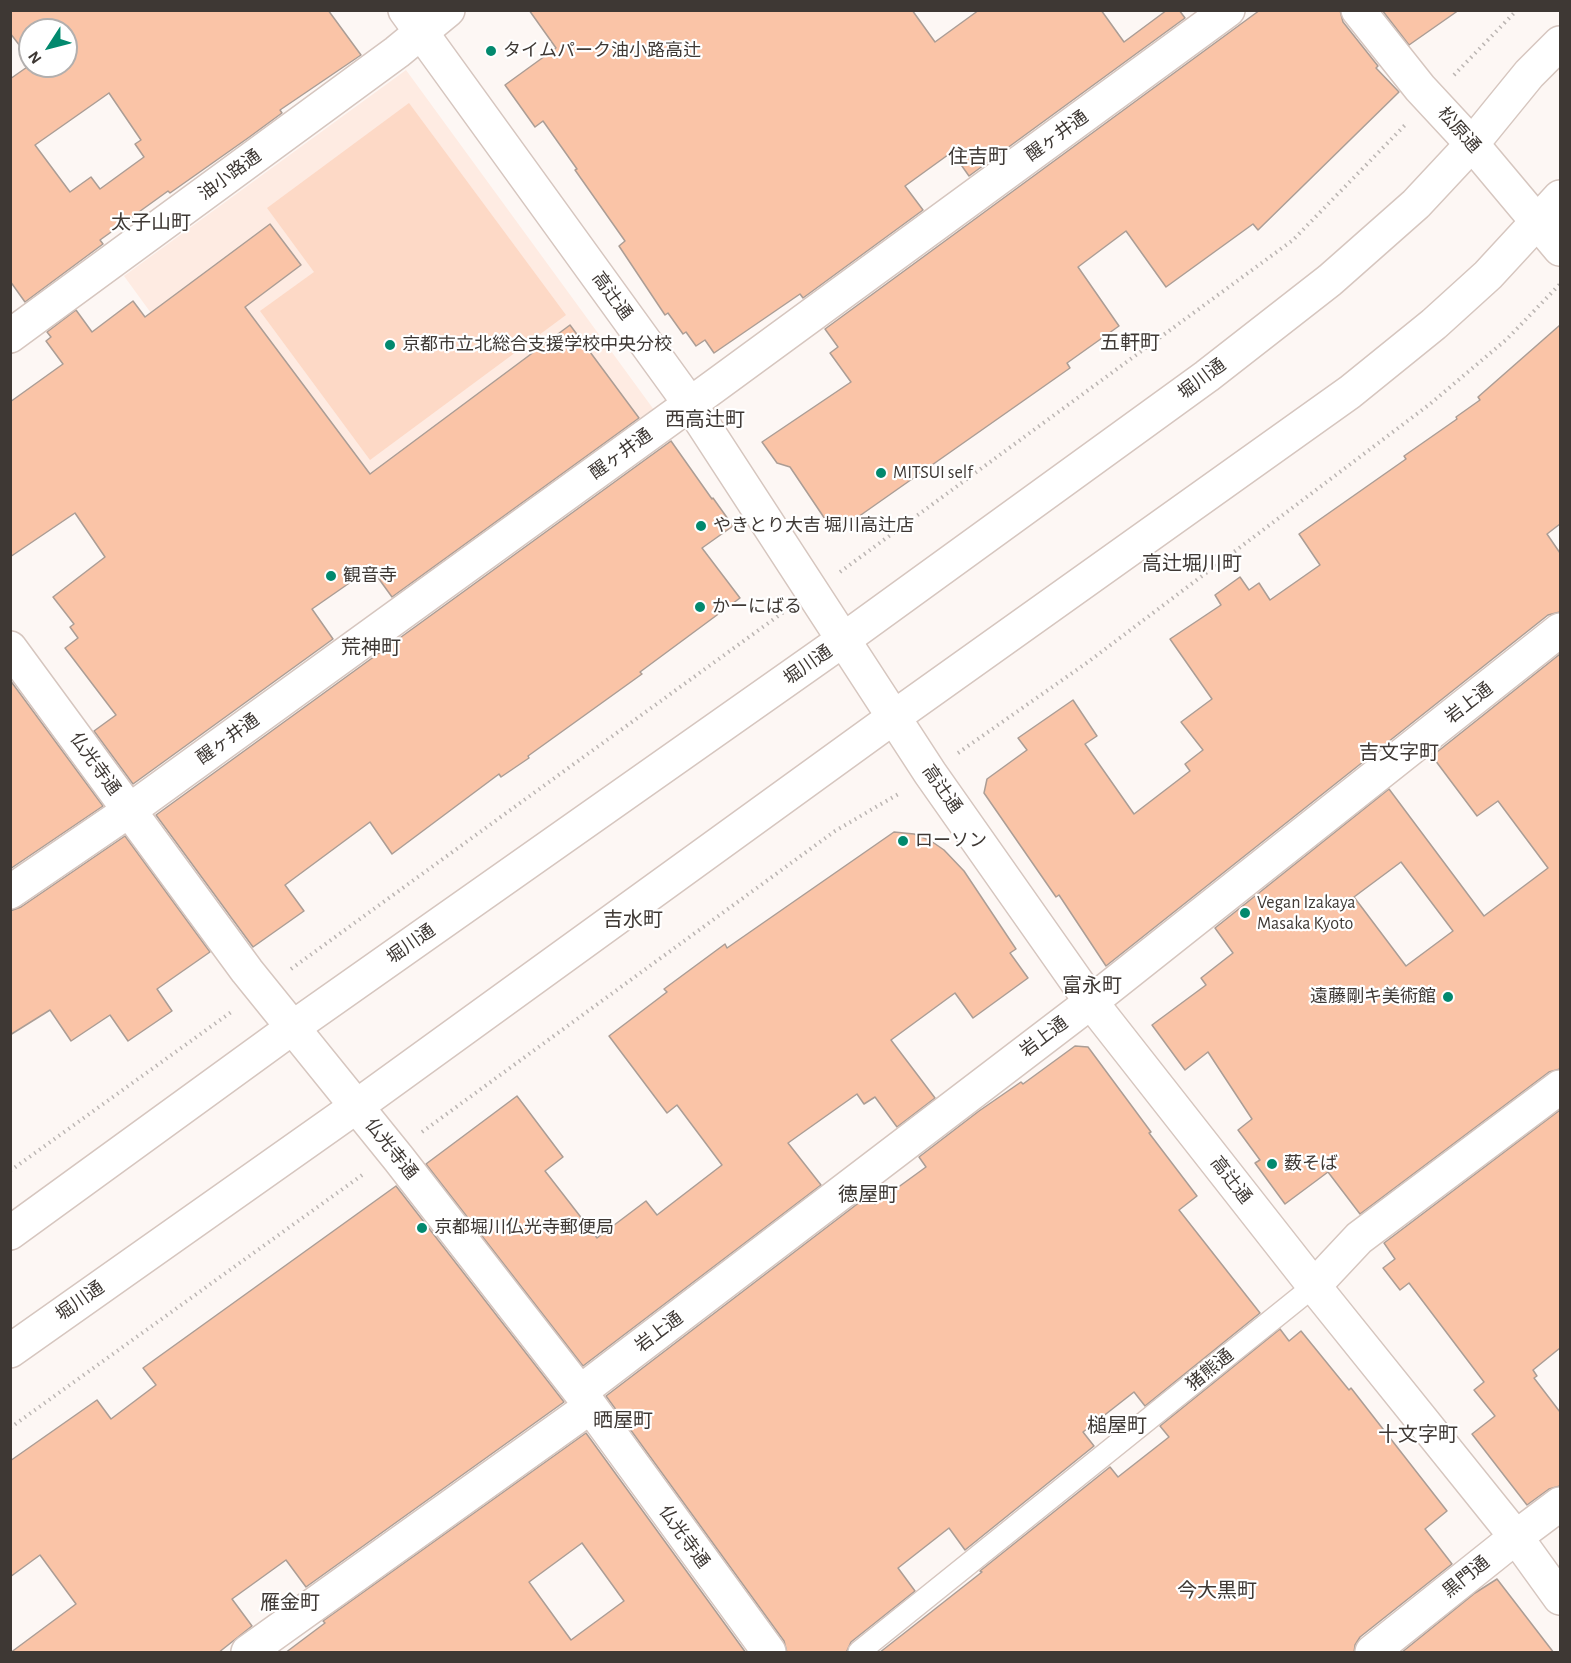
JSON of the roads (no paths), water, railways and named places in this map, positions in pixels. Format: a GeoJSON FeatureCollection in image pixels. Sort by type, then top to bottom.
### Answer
{"type":"FeatureCollection","features":[{"type":"Feature","properties":{"kind":"street","name":"油小路通"},"geometry":{"type":"LineString","coordinates":[[10,336],[397,52],[413,22],[448,10]]}},
{"type":"Feature","properties":{"kind":"street","name":"醒ヶ井通"},"geometry":{"type":"LineString","coordinates":[[10,892],[130,810],[1228,10]]}},
{"type":"Feature","properties":{"kind":"street","name":"松原通"},"geometry":{"type":"LineString","coordinates":[[1358,10],[1420,88],[1472,144],[1560,249]]}},
{"type":"Feature","properties":{"kind":"street","name":"高辻通"},"geometry":{"type":"LineString","coordinates":[[413,22],[690,404],[930,773],[1091,1002],[1314,1286],[1516,1537],[1560,1598]]}},
{"type":"Feature","properties":{"kind":"street","name":"堀川通"},"geometry":{"type":"LineString","coordinates":[[10,1233],[292,1028],[843,640],[1207,376],[1330,280],[1416,204],[1472,144],[1529,74],[1560,43]]}},
{"type":"Feature","properties":{"kind":"street","name":"堀川通"},"geometry":{"type":"LineString","coordinates":[[10,1350],[357,1106],[894,717],[1350,392],[1434,324],[1488,275],[1560,197]]}},
{"type":"Feature","properties":{"kind":"street","name":"岩上通"},"geometry":{"type":"LineString","coordinates":[[248,1653],[585,1399],[1560,630]]}},
{"type":"Feature","properties":{"kind":"street","name":"仏光寺通"},"geometry":{"type":"LineString","coordinates":[[10,648],[247,971],[357,1106],[585,1399],[769,1653]]}},
{"type":"Feature","properties":{"kind":"street","name":"猪熊通"},"geometry":{"type":"LineString","coordinates":[[1314,1286],[1359,1238],[1560,1087]]}},
{"type":"Feature","properties":{"kind":"street","name":"黒門通"},"geometry":{"type":"LineString","coordinates":[[1372,1653],[1560,1504]]}},
{"type":"Feature","properties":{"kind":"lane","name":"猪熊通"},"geometry":{"type":"LineString","coordinates":[[859,1653],[1314,1286]]}},
{"type":"Feature","properties":{"kind":"place","name":"タイムパーク油小路高辻"},"geometry":{"type":"Point","coordinates":[491,51]}},
{"type":"Feature","properties":{"kind":"place","name":"京都市立北総合支援学校中央分校"},"geometry":{"type":"Point","coordinates":[390,345]}},
{"type":"Feature","properties":{"kind":"place","name":"MITSUI self"},"geometry":{"type":"Point","coordinates":[881,473]}},
{"type":"Feature","properties":{"kind":"place","name":"やきとり大吉 堀川高辻店"},"geometry":{"type":"Point","coordinates":[701,526]}},
{"type":"Feature","properties":{"kind":"place","name":"観音寺"},"geometry":{"type":"Point","coordinates":[331,576]}},
{"type":"Feature","properties":{"kind":"place","name":"かーにばる"},"geometry":{"type":"Point","coordinates":[700,607]}},
{"type":"Feature","properties":{"kind":"place","name":"ローソン"},"geometry":{"type":"Point","coordinates":[903,841]}},
{"type":"Feature","properties":{"kind":"place","name":"Vegan Izakaya Masaka Kyoto"},"geometry":{"type":"Point","coordinates":[1245,913]}},
{"type":"Feature","properties":{"kind":"place","name":"遠藤剛キ美術館"},"geometry":{"type":"Point","coordinates":[1448,997]}},
{"type":"Feature","properties":{"kind":"place","name":"薮そば"},"geometry":{"type":"Point","coordinates":[1272,1164]}},
{"type":"Feature","properties":{"kind":"place","name":"京都堀川仏光寺郵便局"},"geometry":{"type":"Point","coordinates":[422,1228]}},
{"type":"Feature","properties":{"kind":"district","name":"住吉町"},"geometry":{"type":"Point","coordinates":[978,157]}},
{"type":"Feature","properties":{"kind":"district","name":"太子山町"},"geometry":{"type":"Point","coordinates":[151,223]}},
{"type":"Feature","properties":{"kind":"district","name":"五軒町"},"geometry":{"type":"Point","coordinates":[1130,343]}},
{"type":"Feature","properties":{"kind":"district","name":"西高辻町"},"geometry":{"type":"Point","coordinates":[705,420]}},
{"type":"Feature","properties":{"kind":"district","name":"高辻堀川町"},"geometry":{"type":"Point","coordinates":[1192,564]}},
{"type":"Feature","properties":{"kind":"district","name":"荒神町"},"geometry":{"type":"Point","coordinates":[371,648]}},
{"type":"Feature","properties":{"kind":"district","name":"吉文字町"},"geometry":{"type":"Point","coordinates":[1399,753]}},
{"type":"Feature","properties":{"kind":"district","name":"吉水町"},"geometry":{"type":"Point","coordinates":[633,920]}},
{"type":"Feature","properties":{"kind":"district","name":"富永町"},"geometry":{"type":"Point","coordinates":[1092,986]}},
{"type":"Feature","properties":{"kind":"district","name":"徳屋町"},"geometry":{"type":"Point","coordinates":[868,1195]}},
{"type":"Feature","properties":{"kind":"district","name":"晒屋町"},"geometry":{"type":"Point","coordinates":[623,1421]}},
{"type":"Feature","properties":{"kind":"district","name":"槌屋町"},"geometry":{"type":"Point","coordinates":[1117,1426]}},
{"type":"Feature","properties":{"kind":"district","name":"十文字町"},"geometry":{"type":"Point","coordinates":[1418,1435]}},
{"type":"Feature","properties":{"kind":"district","name":"今大黒町"},"geometry":{"type":"Point","coordinates":[1217,1591]}},
{"type":"Feature","properties":{"kind":"district","name":"雁金町"},"geometry":{"type":"Point","coordinates":[290,1603]}}]}
